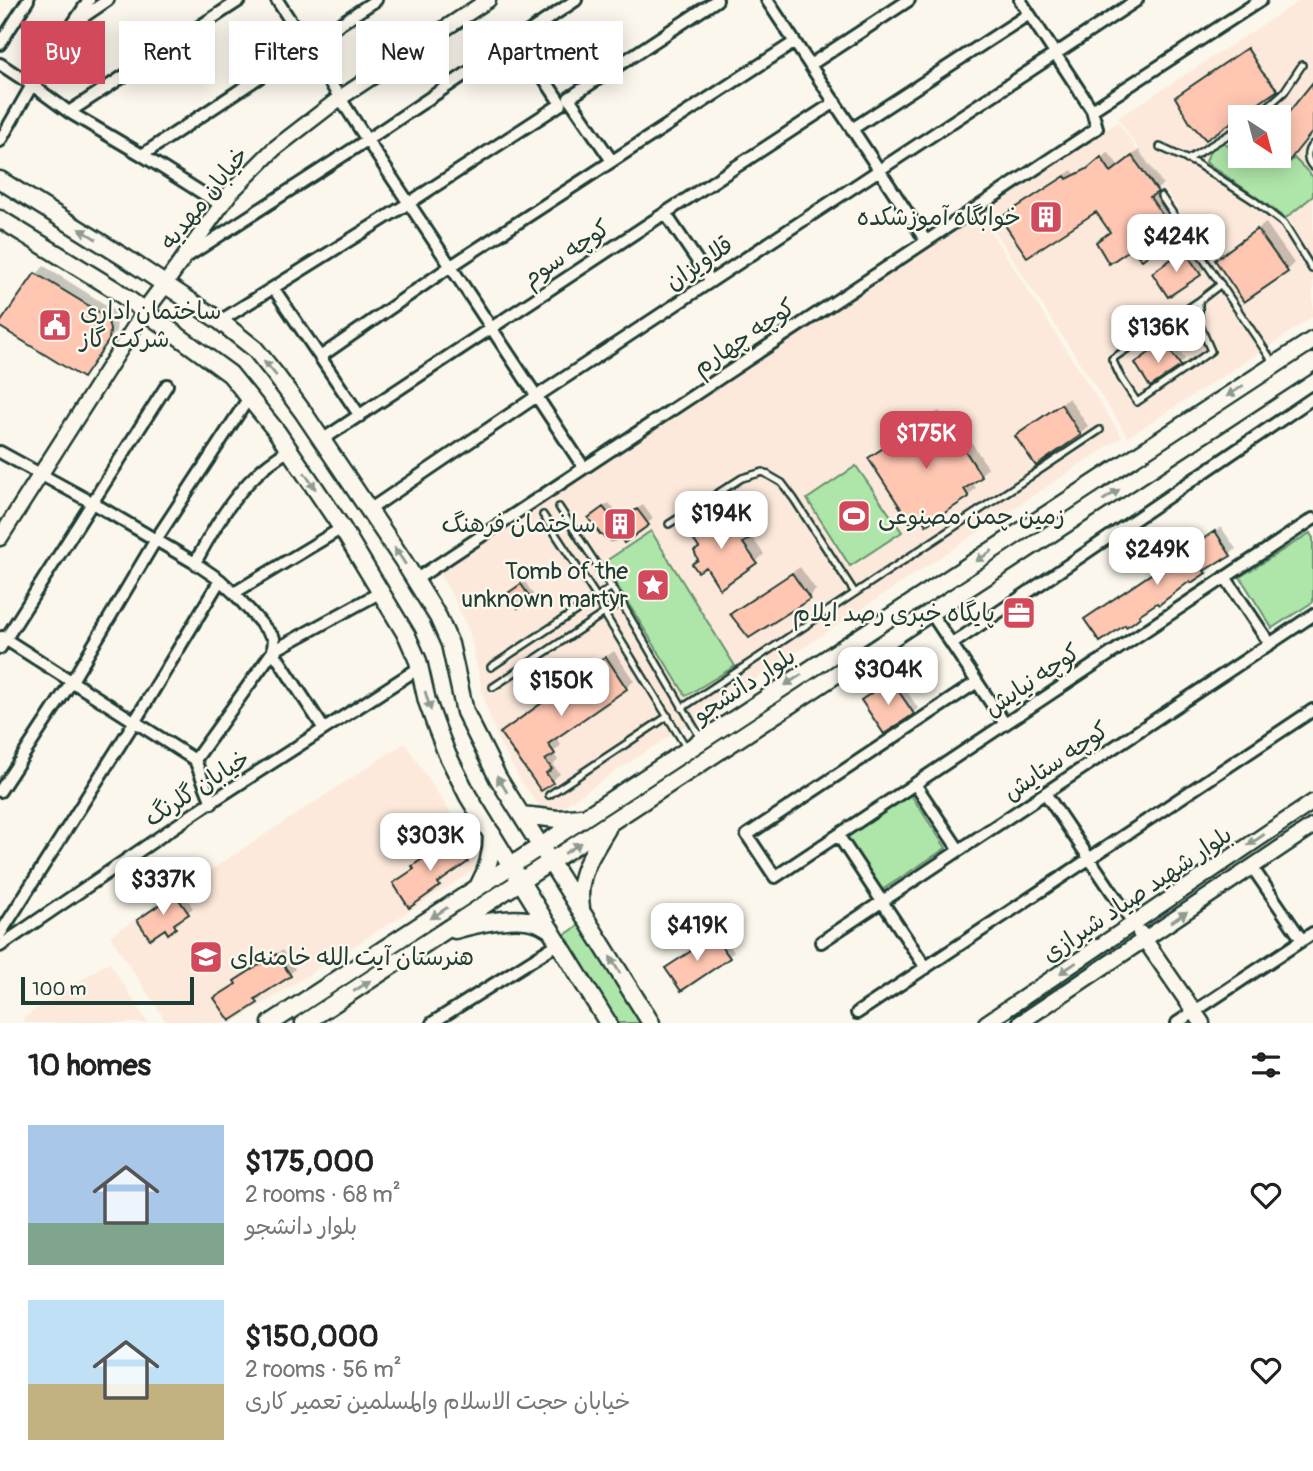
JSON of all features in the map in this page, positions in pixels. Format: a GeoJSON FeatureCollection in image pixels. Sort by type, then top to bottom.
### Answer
{"type":"FeatureCollection","features":[{"type":"Feature","properties":{"kind":"main road"},"geometry":{"type":"LineString","coordinates":[[0,180],[220,321],[255,349],[275,374],[323,440],[438,617],[450,645],[465,712],[498,778],[651,1023]]}},
{"type":"Feature","properties":{"kind":"main road"},"geometry":{"type":"LineString","coordinates":[[0,219],[114,289],[230,374],[250,396],[342,528],[407,636],[418,661],[427,701],[447,754],[468,796],[608,1023]]}},
{"type":"Feature","properties":{"kind":"main road"},"geometry":{"type":"LineString","coordinates":[[144,312],[165,284]]}},
{"type":"Feature","properties":{"kind":"main road","name":"بلوار دانشجو"},"geometry":{"type":"LineString","coordinates":[[271,1023],[1313,340]]}},
{"type":"Feature","properties":{"kind":"main road","name":"بلوار دانشجو"},"geometry":{"type":"LineString","coordinates":[[309,1021],[1311,367]]}},
{"type":"Feature","properties":{"kind":"main road"},"geometry":{"type":"LineString","coordinates":[[521,814],[558,819],[587,816]]}},
{"type":"Feature","properties":{"kind":"main road"},"geometry":{"type":"LineString","coordinates":[[582,910],[579,893],[582,876],[611,823]]}},
{"type":"Feature","properties":{"kind":"main road"},"geometry":{"type":"LineString","coordinates":[[478,887],[489,864],[492,834]]}},
{"type":"Feature","properties":{"kind":"main road"},"geometry":{"type":"LineString","coordinates":[[443,933],[470,925],[506,920],[534,921],[555,936]]}},
{"type":"Feature","properties":{"kind":"main road"},"geometry":{"type":"LineString","coordinates":[[334,1023],[335,1004]]}},
{"type":"Feature","properties":{"kind":"street"},"geometry":{"type":"LineString","coordinates":[[0,44],[28,0]]}},
{"type":"Feature","properties":{"kind":"street"},"geometry":{"type":"LineString","coordinates":[[76,21],[89,0]]}},
{"type":"Feature","properties":{"kind":"street"},"geometry":{"type":"LineString","coordinates":[[78,21],[108,0]]}},
{"type":"Feature","properties":{"kind":"street"},"geometry":{"type":"LineString","coordinates":[[69,112],[240,0]]}},
{"type":"Feature","properties":{"kind":"street"},"geometry":{"type":"LineString","coordinates":[[277,0],[291,21]]}},
{"type":"Feature","properties":{"kind":"street"},"geometry":{"type":"LineString","coordinates":[[342,22],[376,0]]}},
{"type":"Feature","properties":{"kind":"street","name":"خیابان مهدیه"},"geometry":{"type":"LineString","coordinates":[[165,284],[221,205],[274,149],[340,98],[488,0]]}},
{"type":"Feature","properties":{"kind":"street"},"geometry":{"type":"LineString","coordinates":[[544,21],[576,0]]}},
{"type":"Feature","properties":{"kind":"street"},"geometry":{"type":"LineString","coordinates":[[220,321],[409,203],[717,0]]}},
{"type":"Feature","properties":{"kind":"street"},"geometry":{"type":"LineString","coordinates":[[767,0],[926,241]]}},
{"type":"Feature","properties":{"kind":"street"},"geometry":{"type":"LineString","coordinates":[[810,65],[909,0]]}},
{"type":"Feature","properties":{"kind":"street"},"geometry":{"type":"LineString","coordinates":[[1020,0],[1092,110],[1261,0]]}},
{"type":"Feature","properties":{"kind":"street","name":"قلاویزان"},"geometry":{"type":"LineString","coordinates":[[369,510],[1137,0]]}},
{"type":"Feature","properties":{"kind":"street"},"geometry":{"type":"LineString","coordinates":[[852,130],[1029,14]]}},
{"type":"Feature","properties":{"kind":"street"},"geometry":{"type":"LineString","coordinates":[[320,357],[449,267],[794,42]]}},
{"type":"Feature","properties":{"kind":"street"},"geometry":{"type":"LineString","coordinates":[[0,64],[69,112],[221,205]]}},
{"type":"Feature","properties":{"kind":"street"},"geometry":{"type":"LineString","coordinates":[[182,260],[463,75]]}},
{"type":"Feature","properties":{"kind":"street"},"geometry":{"type":"LineString","coordinates":[[142,155],[248,84]]}},
{"type":"Feature","properties":{"kind":"street"},"geometry":{"type":"LineString","coordinates":[[331,84],[449,267],[584,468]]}},
{"type":"Feature","properties":{"kind":"street"},"geometry":{"type":"LineString","coordinates":[[552,84],[612,161]]}},
{"type":"Feature","properties":{"kind":"street"},"geometry":{"type":"LineString","coordinates":[[0,141],[32,85]]}},
{"type":"Feature","properties":{"kind":"street","name":"کوچه سوم"},"geometry":{"type":"LineString","coordinates":[[323,440],[835,102]]}},
{"type":"Feature","properties":{"kind":"street","name":"کوچه چهارم"},"geometry":{"type":"LineString","coordinates":[[415,580],[1097,128],[1092,110]]}},
{"type":"Feature","properties":{"kind":"street"},"geometry":{"type":"LineString","coordinates":[[665,213],[711,281]]}},
{"type":"Feature","properties":{"kind":"street"},"geometry":{"type":"LineString","coordinates":[[275,289],[360,416]]}},
{"type":"Feature","properties":{"kind":"street"},"geometry":{"type":"LineString","coordinates":[[0,538],[144,312]]}},
{"type":"Feature","properties":{"kind":"street"},"geometry":{"type":"LineString","coordinates":[[167,385],[2,641],[72,681],[195,760],[212,803]]}},
{"type":"Feature","properties":{"kind":"street"},"geometry":{"type":"LineString","coordinates":[[0,791],[72,681],[155,541],[250,396]]}},
{"type":"Feature","properties":{"kind":"street"},"geometry":{"type":"LineString","coordinates":[[952,644],[1313,398]]}},
{"type":"Feature","properties":{"kind":"street"},"geometry":{"type":"LineString","coordinates":[[195,563],[216,526],[245,487],[269,464],[289,450]]}},
{"type":"Feature","properties":{"kind":"street"},"geometry":{"type":"LineString","coordinates":[[0,452],[93,503],[220,580],[274,638],[273,651],[324,729]]}},
{"type":"Feature","properties":{"kind":"street","name":"كوچه نيايش"},"geometry":{"type":"LineString","coordinates":[[977,682],[747,835],[775,877],[1313,520]]}},
{"type":"Feature","properties":{"kind":"street"},"geometry":{"type":"LineString","coordinates":[[234,593],[342,528]]}},
{"type":"Feature","properties":{"kind":"street"},"geometry":{"type":"LineString","coordinates":[[1225,577],[1270,644]]}},
{"type":"Feature","properties":{"kind":"street"},"geometry":{"type":"LineString","coordinates":[[0,934],[135,721],[220,580]]}},
{"type":"Feature","properties":{"kind":"street"},"geometry":{"type":"LineString","coordinates":[[195,760],[273,651],[381,592]]}},
{"type":"Feature","properties":{"kind":"street"},"geometry":{"type":"LineString","coordinates":[[931,613],[1005,724]]}},
{"type":"Feature","properties":{"kind":"street","name":"کوچه ستایش"},"geometry":{"type":"LineString","coordinates":[[821,942],[1313,615]]}},
{"type":"Feature","properties":{"kind":"street","name":"خیابان گلرنگ"},"geometry":{"type":"LineString","coordinates":[[0,946],[419,668]]}},
{"type":"Feature","properties":{"kind":"street"},"geometry":{"type":"LineString","coordinates":[[857,1013],[1313,710]]}},
{"type":"Feature","properties":{"kind":"street"},"geometry":{"type":"LineString","coordinates":[[915,784],[959,850]]}},
{"type":"Feature","properties":{"kind":"street"},"geometry":{"type":"LineString","coordinates":[[1045,793],[1198,1017]]}},
{"type":"Feature","properties":{"kind":"street","name":"بلوار شهید صیاد شیرازی"},"geometry":{"type":"LineString","coordinates":[[986,1023],[1313,802]]}},
{"type":"Feature","properties":{"kind":"street","name":"بلوار شهید صیاد شیرازی"},"geometry":{"type":"LineString","coordinates":[[1020,1023],[1313,826]]}},
{"type":"Feature","properties":{"kind":"street"},"geometry":{"type":"LineString","coordinates":[[838,835],[926,968]]}},
{"type":"Feature","properties":{"kind":"street"},"geometry":{"type":"LineString","coordinates":[[1252,867],[1302,940]]}},
{"type":"Feature","properties":{"kind":"street"},"geometry":{"type":"LineString","coordinates":[[1177,1023],[1198,1017],[1313,933]]}},
{"type":"Feature","properties":{"kind":"street"},"geometry":{"type":"LineString","coordinates":[[432,1023],[555,936]]}},
{"type":"Feature","properties":{"kind":"lane"},"geometry":{"type":"LineString","coordinates":[[1269,105],[1284,92],[1302,65]]}},
{"type":"Feature","properties":{"kind":"lane"},"geometry":{"type":"LineString","coordinates":[[1187,160],[1228,135]]}},
{"type":"Feature","properties":{"kind":"lane"},"geometry":{"type":"LineString","coordinates":[[1313,144],[1307,156],[1313,167]]}},
{"type":"Feature","properties":{"kind":"lane"},"geometry":{"type":"LineString","coordinates":[[1160,147],[1253,200],[1284,224],[1313,268]]}},
{"type":"Feature","properties":{"kind":"lane"},"geometry":{"type":"LineString","coordinates":[[1161,197],[1275,365]]}},
{"type":"Feature","properties":{"kind":"lane"},"geometry":{"type":"LineString","coordinates":[[1199,301],[1199,323],[1211,351],[1137,401],[1112,359],[1220,284]]}},
{"type":"Feature","properties":{"kind":"lane"},"geometry":{"type":"LineString","coordinates":[[682,708],[1100,430]]}},
{"type":"Feature","properties":{"kind":"lane"},"geometry":{"type":"LineString","coordinates":[[669,524],[742,478],[763,472],[782,482],[855,593]]}},
{"type":"Feature","properties":{"kind":"lane"},"geometry":{"type":"LineString","coordinates":[[559,507],[612,587],[682,708],[695,745]]}},
{"type":"Feature","properties":{"kind":"lane"},"geometry":{"type":"LineString","coordinates":[[543,515],[596,596],[668,716],[695,745]]}},
{"type":"Feature","properties":{"kind":"lane"},"geometry":{"type":"LineString","coordinates":[[491,667],[612,587]]}},
{"type":"Feature","properties":{"kind":"lane"},"geometry":{"type":"LineString","coordinates":[[493,687],[621,602]]}},
{"type":"Feature","properties":{"kind":"lane"},"geometry":{"type":"LineString","coordinates":[[550,795],[668,716]]}},
{"type":"Feature","properties":{"kind":"shaded area"},"geometry":{"type":"Polygon","coordinates":[[[1301,0],[1313,0],[1313,316],[1128,437],[981,211],[1118,122],[1229,285],[1118,118],[1301,0]]]}},
{"type":"Feature","properties":{"kind":"shaded area"},"geometry":{"type":"Polygon","coordinates":[[[978,212],[1122,437],[547,817],[521,781],[499,742],[485,703],[470,634],[439,573],[978,212]]]}},
{"type":"Feature","properties":{"kind":"shaded area"},"geometry":{"type":"Polygon","coordinates":[[[405,743],[476,852],[476,869],[232,1023],[167,1023],[110,936],[405,743]]]}},
{"type":"Feature","properties":{"kind":"shaded area"},"geometry":{"type":"Polygon","coordinates":[[[109,962],[148,1023],[25,1023],[22,1019],[109,962]]]}},
{"type":"Feature","properties":{"kind":"green space"},"geometry":{"type":"Polygon","coordinates":[[[1223,142],[1228,145],[1228,168],[1292,168],[1294,158],[1313,177],[1313,196],[1286,218],[1206,162],[1210,150],[1223,142]]]}},
{"type":"Feature","properties":{"kind":"green space","name":"زمین چمن مصنوعی"},"geometry":{"type":"Polygon","coordinates":[[[856,466],[902,532],[850,566],[807,499],[856,466]]]}},
{"type":"Feature","properties":{"kind":"green space"},"geometry":{"type":"Polygon","coordinates":[[[651,531],[735,666],[686,696],[603,563],[651,531]]]}},
{"type":"Feature","properties":{"kind":"green space"},"geometry":{"type":"Polygon","coordinates":[[[1310,533],[1313,538],[1313,602],[1272,628],[1240,577],[1310,533]]]}},
{"type":"Feature","properties":{"kind":"green space"},"geometry":{"type":"Polygon","coordinates":[[[911,795],[946,848],[882,890],[847,837],[911,795]]]}},
{"type":"Feature","properties":{"kind":"green space"},"geometry":{"type":"Polygon","coordinates":[[[581,924],[642,1023],[616,1023],[563,936],[581,924]]]}},
{"type":"Feature","properties":{"kind":"building"},"geometry":{"type":"Polygon","coordinates":[[[1247,48],[1262,72],[1278,90],[1256,105],[1228,105],[1228,125],[1206,140],[1190,123],[1175,97],[1247,48]]]}},
{"type":"Feature","properties":{"kind":"building"},"geometry":{"type":"Polygon","coordinates":[[[1313,82],[1313,131],[1292,157],[1292,108],[1313,82]]]}},
{"type":"Feature","properties":{"kind":"building"},"geometry":{"type":"Polygon","coordinates":[[[1132,156],[1158,192],[1150,197],[1176,235],[1142,260],[1131,249],[1109,264],[1096,242],[1110,232],[1096,212],[1027,257],[1000,218],[1065,176],[1067,179],[1087,169],[1101,157],[1111,172],[1132,156]]]}},
{"type":"Feature","properties":{"kind":"building"},"geometry":{"type":"Polygon","coordinates":[[[1257,229],[1288,272],[1244,302],[1215,260],[1257,229]]]}},
{"type":"Feature","properties":{"kind":"building"},"geometry":{"type":"Polygon","coordinates":[[[1184,250],[1201,275],[1168,297],[1152,273],[1184,250]]]}},
{"type":"Feature","properties":{"kind":"building","name":"ساختمان اداری شرکت گاز"},"geometry":{"type":"Polygon","coordinates":[[[35,273],[104,315],[108,321],[109,340],[83,378],[0,327],[0,323],[35,273]]]}},
{"type":"Feature","properties":{"kind":"building"},"geometry":{"type":"Polygon","coordinates":[[[1164,342],[1181,366],[1150,387],[1135,363],[1164,342]]]}},
{"type":"Feature","properties":{"kind":"building"},"geometry":{"type":"Polygon","coordinates":[[[1061,404],[1081,435],[1036,466],[1015,436],[1061,404]]]}},
{"type":"Feature","properties":{"kind":"building"},"geometry":{"type":"Polygon","coordinates":[[[931,417],[937,427],[946,421],[982,477],[964,489],[969,497],[926,525],[921,517],[911,524],[868,458],[931,417]]]}},
{"type":"Feature","properties":{"kind":"building","name":"ساختمان فرهنگ"},"geometry":{"type":"Polygon","coordinates":[[[603,507],[616,523],[637,509],[649,525],[624,543],[621,539],[611,541],[600,534],[588,518],[603,507]]]}},
{"type":"Feature","properties":{"kind":"building"},"geometry":{"type":"Polygon","coordinates":[[[714,514],[725,530],[732,526],[737,533],[742,530],[749,539],[743,543],[757,563],[720,589],[706,567],[698,572],[692,564],[698,560],[694,551],[699,548],[688,532],[714,514]]]}},
{"type":"Feature","properties":{"kind":"building"},"geometry":{"type":"Polygon","coordinates":[[[1215,531],[1231,556],[1204,571],[1206,573],[1100,642],[1084,619],[1215,531]]]}},
{"type":"Feature","properties":{"kind":"building"},"geometry":{"type":"Polygon","coordinates":[[[792,573],[810,599],[749,638],[730,614],[792,573]]]}},
{"type":"Feature","properties":{"kind":"building"},"geometry":{"type":"Polygon","coordinates":[[[521,584],[531,599],[518,608],[508,593],[521,584]]]}},
{"type":"Feature","properties":{"kind":"building"},"geometry":{"type":"Polygon","coordinates":[[[606,657],[627,689],[548,744],[555,754],[545,760],[552,769],[546,773],[553,783],[541,791],[500,733],[606,657]]]}},
{"type":"Feature","properties":{"kind":"building"},"geometry":{"type":"Polygon","coordinates":[[[891,680],[914,714],[884,734],[861,700],[891,680]]]}},
{"type":"Feature","properties":{"kind":"building"},"geometry":{"type":"Polygon","coordinates":[[[454,838],[468,862],[409,908],[393,883],[414,869],[412,866],[454,838]]]}},
{"type":"Feature","properties":{"kind":"building"},"geometry":{"type":"Polygon","coordinates":[[[175,894],[189,914],[174,924],[176,928],[168,934],[165,929],[150,939],[137,920],[175,894]]]}},
{"type":"Feature","properties":{"kind":"building"},"geometry":{"type":"Polygon","coordinates":[[[714,936],[730,958],[681,991],[665,968],[714,936]]]}},
{"type":"Feature","properties":{"kind":"building"},"geometry":{"type":"Polygon","coordinates":[[[276,954],[291,976],[255,999],[258,1003],[230,1021],[214,998],[236,984],[234,981],[276,954]]]}},
{"type":"Feature","properties":{"kind":"place","name":"خوابگاه آموزشکده"},"geometry":{"type":"Point","coordinates":[1046,217]}},
{"type":"Feature","properties":{"kind":"place","name":"ساختمان اداری شرکت گاز"},"geometry":{"type":"Point","coordinates":[55,325]}},
{"type":"Feature","properties":{"kind":"place","name":"زمین چمن مصنوعی"},"geometry":{"type":"Point","coordinates":[854,516]}},
{"type":"Feature","properties":{"kind":"place","name":"ساختمان فرهنگ"},"geometry":{"type":"Point","coordinates":[620,524]}},
{"type":"Feature","properties":{"kind":"place","name":"Tomb of the unknown martyr"},"geometry":{"type":"Point","coordinates":[653,585]}},
{"type":"Feature","properties":{"kind":"place","name":"پایگاه خبری رصد ایلام"},"geometry":{"type":"Point","coordinates":[1019,613]}},
{"type":"Feature","properties":{"kind":"place","name":"هنرستان آیت الله خامنه‌ای"},"geometry":{"type":"Point","coordinates":[206,957]}}]}
